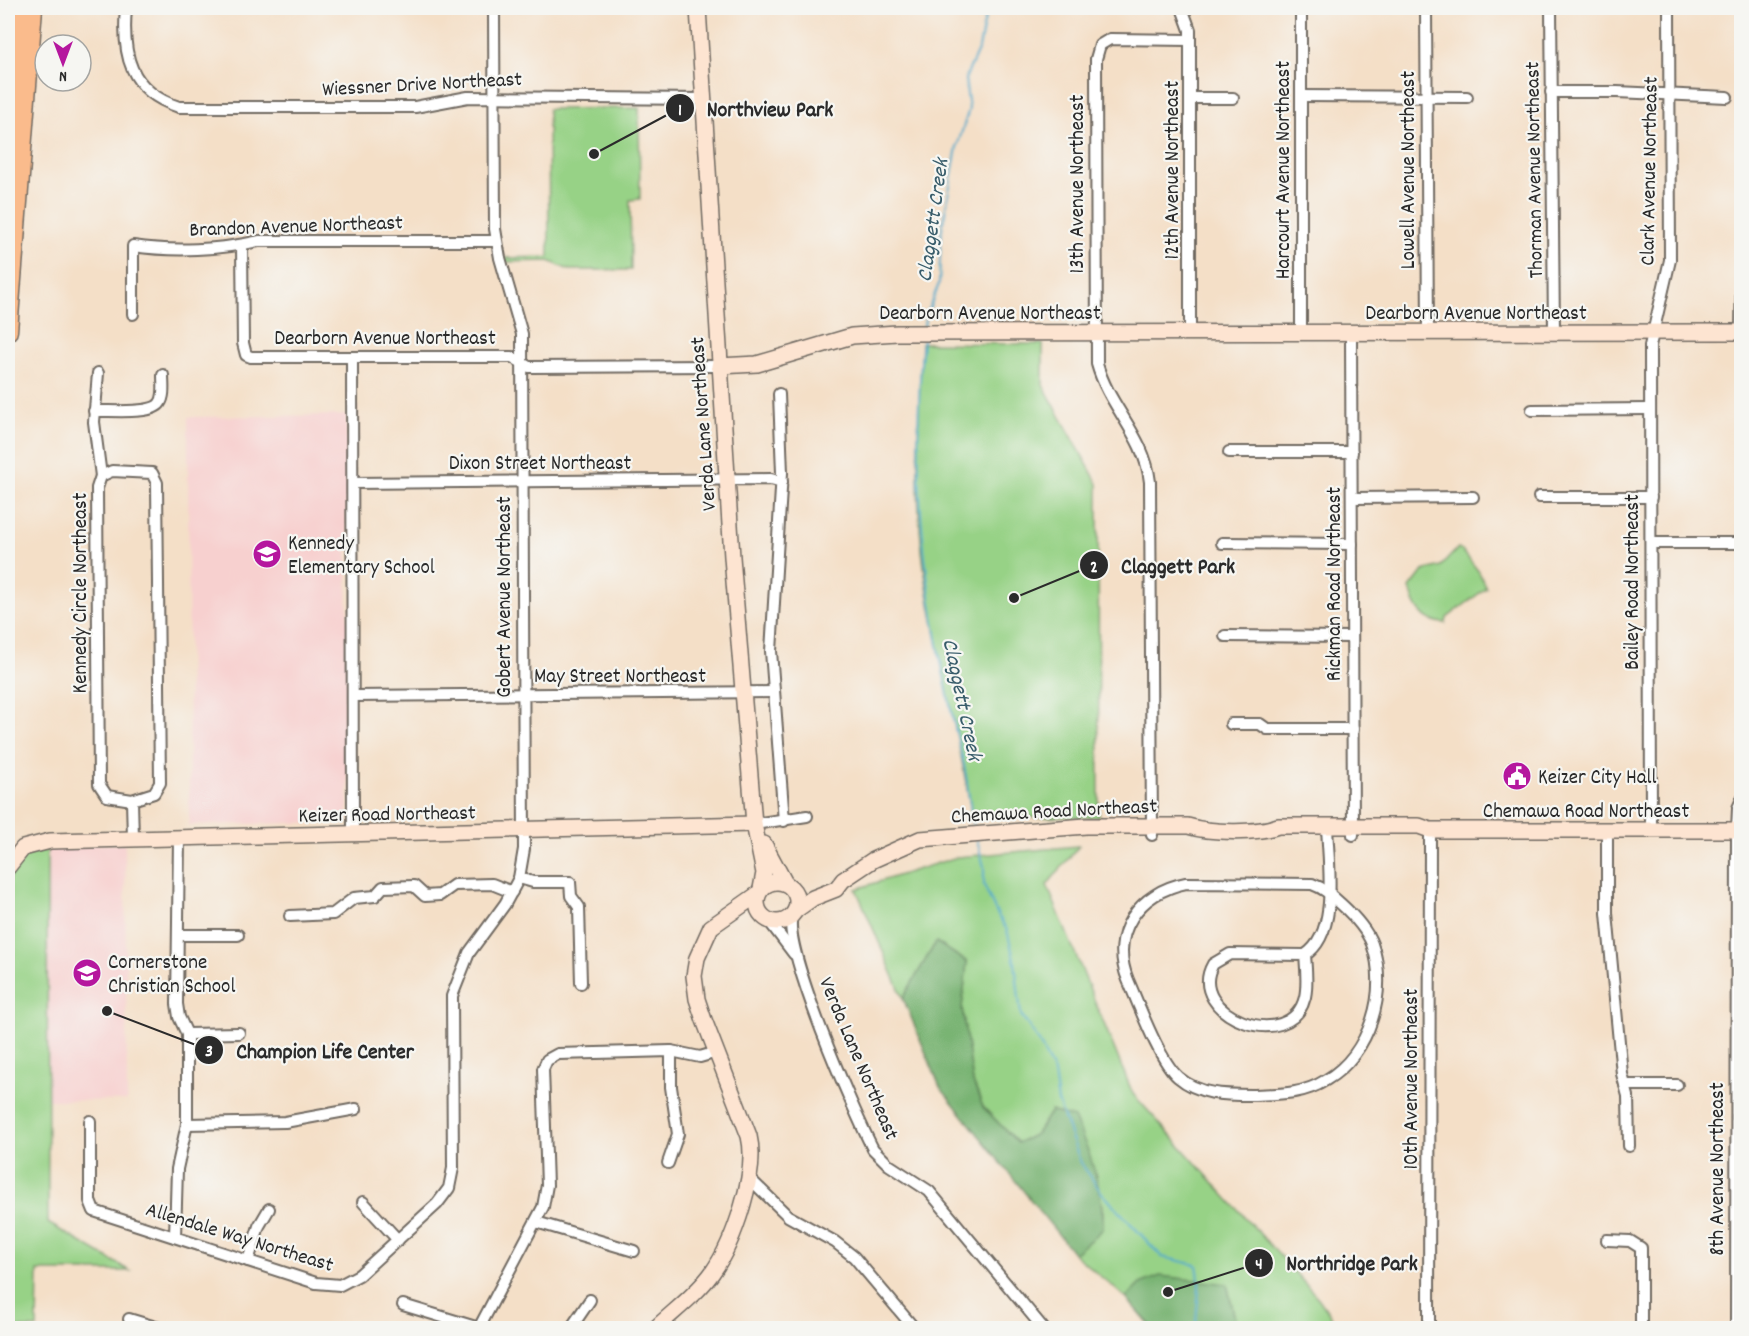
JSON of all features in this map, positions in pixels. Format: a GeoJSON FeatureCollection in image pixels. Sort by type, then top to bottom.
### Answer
{"type":"FeatureCollection","features":[{"type":"Feature","properties":{"kind":"highway"},"geometry":{"type":"LineString","coordinates":[[8,153],[19,8]]}},
{"type":"Feature","properties":{"kind":"highway"},"geometry":{"type":"LineString","coordinates":[[8,331],[33,8]]}},
{"type":"Feature","properties":{"kind":"street","name":"Wiessner Drive Northeast"},"geometry":{"type":"LineString","coordinates":[[126,8],[125,48],[132,69],[146,89],[168,103],[188,108],[415,107],[453,98],[495,97],[704,99]]}},
{"type":"Feature","properties":{"kind":"street","name":"Gobert Avenue Northeast"},"geometry":{"type":"LineString","coordinates":[[494,8],[496,241],[521,321],[522,695],[525,831]]}},
{"type":"Feature","properties":{"kind":"street","name":"Verda Lane Northeast"},"geometry":{"type":"LineString","coordinates":[[698,8],[719,366],[743,694],[756,845],[764,873],[759,892]]}},
{"type":"Feature","properties":{"kind":"street","name":"12th Avenue Northeast"},"geometry":{"type":"LineString","coordinates":[[1182,8],[1188,22],[1190,40],[1190,333]]}},
{"type":"Feature","properties":{"kind":"street","name":"Harcourt Avenue Northeast"},"geometry":{"type":"LineString","coordinates":[[1301,8],[1301,333]]}},
{"type":"Feature","properties":{"kind":"street","name":"Lowell Avenue Northeast"},"geometry":{"type":"LineString","coordinates":[[1426,8],[1428,333]]}},
{"type":"Feature","properties":{"kind":"street","name":"Thorman Avenue Northeast"},"geometry":{"type":"LineString","coordinates":[[1551,8],[1554,333]]}},
{"type":"Feature","properties":{"kind":"street","name":"Clark Avenue Northeast"},"geometry":{"type":"LineString","coordinates":[[1652,333],[1670,260],[1669,8]]}},
{"type":"Feature","properties":{"kind":"street","name":"13th Avenue Northeast"},"geometry":{"type":"LineString","coordinates":[[1152,830],[1150,474],[1145,454],[1130,424],[1108,394],[1101,378],[1095,333],[1096,52],[1100,45],[1110,39],[1190,40]]}},
{"type":"Feature","properties":{"kind":"street"},"geometry":{"type":"LineString","coordinates":[[1551,92],[1727,97]]}},
{"type":"Feature","properties":{"kind":"street"},"geometry":{"type":"LineString","coordinates":[[1301,96],[1467,97]]}},
{"type":"Feature","properties":{"kind":"street"},"geometry":{"type":"LineString","coordinates":[[1190,98],[1233,98]]}},
{"type":"Feature","properties":{"kind":"street","name":"Brandon Avenue Northeast"},"geometry":{"type":"LineString","coordinates":[[133,314],[133,246],[230,248],[259,241],[496,241]]}},
{"type":"Feature","properties":{"kind":"street","name":"Dearborn Avenue Northeast"},"geometry":{"type":"LineString","coordinates":[[242,245],[243,343],[246,355],[259,359],[512,357],[529,367],[719,366],[757,364],[852,336],[897,333],[1741,332]]}},
{"type":"Feature","properties":{"kind":"street"},"geometry":{"type":"LineString","coordinates":[[1741,332],[1742,266]]}},
{"type":"Feature","properties":{"kind":"street","name":"Rickman Road Northeast"},"geometry":{"type":"LineString","coordinates":[[1351,333],[1353,830]]}},
{"type":"Feature","properties":{"kind":"street","name":"Bailey Road Northeast"},"geometry":{"type":"LineString","coordinates":[[1651,831],[1650,409],[1652,333]]}},
{"type":"Feature","properties":{"kind":"street"},"geometry":{"type":"LineString","coordinates":[[352,358],[353,835]]}},
{"type":"Feature","properties":{"kind":"street"},"geometry":{"type":"LineString","coordinates":[[98,373],[94,411],[97,463],[101,476]]}},
{"type":"Feature","properties":{"kind":"street"},"geometry":{"type":"LineString","coordinates":[[94,411],[145,410],[157,407],[163,397],[163,375]]}},
{"type":"Feature","properties":{"kind":"street"},"geometry":{"type":"LineString","coordinates":[[779,394],[782,482],[771,651],[784,821]]}},
{"type":"Feature","properties":{"kind":"street"},"geometry":{"type":"LineString","coordinates":[[1532,410],[1650,409]]}},
{"type":"Feature","properties":{"kind":"street"},"geometry":{"type":"LineString","coordinates":[[1229,452],[1352,452]]}},
{"type":"Feature","properties":{"kind":"street","name":"Kennedy Circle Northeast"},"geometry":{"type":"LineString","coordinates":[[112,471],[146,471],[152,473],[157,483],[160,783],[154,793],[132,800],[108,796],[99,784],[97,488],[101,476],[112,471]]}},
{"type":"Feature","properties":{"kind":"street","name":"Dixon Street Northeast"},"geometry":{"type":"LineString","coordinates":[[353,483],[771,479],[782,482]]}},
{"type":"Feature","properties":{"kind":"street"},"geometry":{"type":"LineString","coordinates":[[1353,498],[1473,497]]}},
{"type":"Feature","properties":{"kind":"street"},"geometry":{"type":"LineString","coordinates":[[1539,497],[1651,497]]}},
{"type":"Feature","properties":{"kind":"street"},"geometry":{"type":"LineString","coordinates":[[1222,543],[1352,544]]}},
{"type":"Feature","properties":{"kind":"street"},"geometry":{"type":"LineString","coordinates":[[1651,543],[1742,543]]}},
{"type":"Feature","properties":{"kind":"street"},"geometry":{"type":"LineString","coordinates":[[1225,636],[1351,637]]}},
{"type":"Feature","properties":{"kind":"street","name":"May Street Northeast"},"geometry":{"type":"LineString","coordinates":[[353,696],[773,692]]}},
{"type":"Feature","properties":{"kind":"street"},"geometry":{"type":"LineString","coordinates":[[1231,724],[1260,724],[1267,729],[1353,729]]}},
{"type":"Feature","properties":{"kind":"street","name":"8th Avenue Northeast"},"geometry":{"type":"LineString","coordinates":[[1736,1329],[1738,808],[1742,799]]}},
{"type":"Feature","properties":{"kind":"street"},"geometry":{"type":"LineString","coordinates":[[132,800],[133,839]]}},
{"type":"Feature","properties":{"kind":"street"},"geometry":{"type":"LineString","coordinates":[[756,831],[807,816]]}},
{"type":"Feature","properties":{"kind":"street","name":"Chemawa Road Northeast"},"geometry":{"type":"LineString","coordinates":[[794,913],[813,898],[836,889],[843,880],[873,860],[910,846],[920,839],[940,841],[992,838],[1086,826],[1191,835],[1200,830],[1267,830],[1278,826],[1328,831],[1419,826],[1430,830],[1739,830]]}},
{"type":"Feature","properties":{"kind":"street","name":"10th Avenue Northeast"},"geometry":{"type":"LineString","coordinates":[[1429,1329],[1430,830]]}},
{"type":"Feature","properties":{"kind":"street","name":"Keizer Road Northeast"},"geometry":{"type":"LineString","coordinates":[[8,867],[23,848],[50,841],[525,831],[756,831]]}},
{"type":"Feature","properties":{"kind":"street","name":"Allendale Way Northeast"},"geometry":{"type":"LineString","coordinates":[[90,1120],[90,1201],[94,1211],[316,1283],[340,1285],[359,1275],[437,1204],[446,1194],[452,1180],[452,996],[469,953],[512,892],[519,878],[525,831]]}},
{"type":"Feature","properties":{"kind":"street","name":"Verda Lane Northeast"},"geometry":{"type":"LineString","coordinates":[[756,831],[787,885]]}},
{"type":"Feature","properties":{"kind":"street"},"geometry":{"type":"LineString","coordinates":[[1305,955],[1305,997],[1299,1010],[1284,1022],[1260,1026],[1239,1022],[1225,1013],[1211,993],[1208,984],[1209,970],[1223,956],[1305,955],[1314,948],[1327,925],[1328,831]]}},
{"type":"Feature","properties":{"kind":"street"},"geometry":{"type":"LineString","coordinates":[[1607,831],[1608,934],[1628,1096],[1629,1146]]}},
{"type":"Feature","properties":{"kind":"street"},"geometry":{"type":"LineString","coordinates":[[174,1238],[177,1169],[187,1124],[187,1034],[179,1017],[177,1004],[178,838]]}},
{"type":"Feature","properties":{"kind":"street"},"geometry":{"type":"LineString","coordinates":[[519,878],[533,882],[570,882],[571,896],[579,908],[581,983]]}},
{"type":"Feature","properties":{"kind":"street","name":"Chemawa Road Northeast"},"geometry":{"type":"LineString","coordinates":[[787,885],[810,889],[843,880]]}},
{"type":"Feature","properties":{"kind":"street"},"geometry":{"type":"LineString","coordinates":[[656,1329],[699,1288],[718,1263],[732,1231],[749,1178],[753,1156],[749,1136],[697,999],[694,982],[697,958],[705,942],[706,933],[719,919],[772,882],[787,885],[797,897],[794,913],[782,922],[752,915],[738,919],[705,942]]}},
{"type":"Feature","properties":{"kind":"street"},"geometry":{"type":"LineString","coordinates":[[1186,883],[1312,884],[1329,893],[1363,927],[1372,943],[1376,960],[1376,1006],[1366,1035],[1355,1054],[1326,1081],[1292,1094],[1215,1094],[1186,1083],[1177,1076],[1165,1059],[1122,965],[1125,930],[1138,907],[1159,892],[1186,883]]}},
{"type":"Feature","properties":{"kind":"street"},"geometry":{"type":"LineString","coordinates":[[290,916],[333,914],[351,899],[375,896],[383,887],[414,886],[425,896],[440,895],[454,885],[492,884],[512,892]]}},
{"type":"Feature","properties":{"kind":"street"},"geometry":{"type":"LineString","coordinates":[[759,892],[757,907],[766,920]]}},
{"type":"Feature","properties":{"kind":"street","name":"Verda Lane Northeast"},"geometry":{"type":"LineString","coordinates":[[794,913],[790,927],[794,954],[873,1149],[889,1165],[929,1191],[1043,1329]]}},
{"type":"Feature","properties":{"kind":"street","name":"Verda Lane Northeast"},"geometry":{"type":"LineString","coordinates":[[766,920],[794,954]]}},
{"type":"Feature","properties":{"kind":"street"},"geometry":{"type":"LineString","coordinates":[[178,935],[238,935]]}},
{"type":"Feature","properties":{"kind":"street"},"geometry":{"type":"LineString","coordinates":[[187,1034],[239,1033]]}},
{"type":"Feature","properties":{"kind":"street"},"geometry":{"type":"LineString","coordinates":[[403,1305],[479,1329],[543,1207],[547,1185],[543,1070],[547,1060],[558,1054],[671,1051],[694,1058],[717,1052]]}},
{"type":"Feature","properties":{"kind":"street"},"geometry":{"type":"LineString","coordinates":[[668,1162],[678,1134],[671,1087],[671,1051]]}},
{"type":"Feature","properties":{"kind":"street"},"geometry":{"type":"LineString","coordinates":[[1625,1085],[1677,1085]]}},
{"type":"Feature","properties":{"kind":"street"},"geometry":{"type":"LineString","coordinates":[[187,1124],[285,1122],[356,1109]]}},
{"type":"Feature","properties":{"kind":"street"},"geometry":{"type":"LineString","coordinates":[[749,1178],[788,1216],[835,1242],[854,1257],[914,1329]]}},
{"type":"Feature","properties":{"kind":"street"},"geometry":{"type":"LineString","coordinates":[[363,1202],[398,1240]]}},
{"type":"Feature","properties":{"kind":"street"},"geometry":{"type":"LineString","coordinates":[[248,1261],[259,1226],[269,1209]]}},
{"type":"Feature","properties":{"kind":"street"},"geometry":{"type":"LineString","coordinates":[[536,1222],[634,1251]]}},
{"type":"Feature","properties":{"kind":"street"},"geometry":{"type":"LineString","coordinates":[[1607,1240],[1630,1241],[1641,1248],[1641,1329]]}},
{"type":"Feature","properties":{"kind":"street"},"geometry":{"type":"LineString","coordinates":[[571,1329],[590,1300]]}},
{"type":"Feature","properties":{"kind":"street"},"geometry":{"type":"LineString","coordinates":[[129,1319],[159,1329]]}},
{"type":"Feature","properties":{"kind":"shaded area","name":"Kennedy Elementary School"},"geometry":{"type":"Polygon","coordinates":[[[347,415],[348,822],[189,825],[188,417],[347,415]]]}},
{"type":"Feature","properties":{"kind":"shaded area","name":"Cornerstone Christian School"},"geometry":{"type":"Polygon","coordinates":[[[125,844],[127,1101],[47,1100],[47,846],[125,844]]]}},
{"type":"Feature","properties":{"kind":"green space"},"geometry":{"type":"Polygon","coordinates":[[[639,108],[640,199],[630,200],[631,270],[569,270],[549,261],[501,262],[500,258],[549,257],[548,109],[639,108]]]}},
{"type":"Feature","properties":{"kind":"green space"},"geometry":{"type":"Polygon","coordinates":[[[922,343],[1043,344],[1043,385],[1098,484],[1099,817],[972,818],[929,598],[921,539],[918,455],[922,343]]]}},
{"type":"Feature","properties":{"kind":"green space"},"geometry":{"type":"Polygon","coordinates":[[[1458,548],[1479,572],[1486,588],[1447,618],[1446,623],[1438,622],[1422,613],[1410,588],[1423,571],[1441,566],[1458,548]]]}},
{"type":"Feature","properties":{"kind":"green space"},"geometry":{"type":"Polygon","coordinates":[[[47,846],[48,1223],[130,1271],[38,1271],[37,1328],[8,1328],[8,885],[17,864],[32,852],[47,846]]]}},
{"type":"Feature","properties":{"kind":"green space"},"geometry":{"type":"Polygon","coordinates":[[[1079,846],[1047,885],[1133,1094],[1319,1299],[1339,1328],[1237,1328],[1227,1284],[1196,1328],[1152,1328],[1126,1298],[1074,1254],[1103,1229],[1103,1205],[1051,1111],[1036,1134],[1018,1143],[983,1107],[973,1082],[962,1008],[967,962],[936,942],[903,998],[856,889],[957,857],[1079,846]]]}},
{"type":"Feature","properties":{"kind":"green space"},"geometry":{"type":"Polygon","coordinates":[[[936,942],[967,962],[962,1008],[973,1082],[983,1107],[1018,1143],[1036,1134],[1051,1111],[1074,1118],[1080,1131],[1091,1158],[1098,1186],[1103,1229],[1074,1254],[940,1087],[903,998],[936,942]]]}},
{"type":"Feature","properties":{"kind":"green space"},"geometry":{"type":"Polygon","coordinates":[[[1160,1276],[1227,1284],[1237,1328],[1153,1328],[1126,1298],[1140,1284],[1160,1276]]]}},
{"type":"Feature","properties":{"kind":"waterway","name":"Claggett Creek"},"geometry":{"type":"LineString","coordinates":[[924,327],[925,318],[939,284],[941,234],[957,147],[969,109],[965,79],[979,48],[987,8]]}},
{"type":"Feature","properties":{"kind":"waterway","name":"Claggett Creek"},"geometry":{"type":"LineString","coordinates":[[923,339],[918,447],[924,550],[939,652],[964,766],[974,829]]}},
{"type":"Feature","properties":{"kind":"waterway","name":"Claggett Creek"},"geometry":{"type":"LineString","coordinates":[[977,840],[984,867],[984,885],[1007,930],[1015,963],[1021,1015],[1038,1040],[1054,1073],[1058,1102],[1081,1163],[1102,1193],[1162,1257],[1197,1265],[1199,1289],[1196,1328]]}},
{"type":"Feature","properties":{"kind":"place","name":"Northview Park"},"geometry":{"type":"Point","coordinates":[594,154]}},
{"type":"Feature","properties":{"kind":"place","name":"Kennedy Elementary School"},"geometry":{"type":"Point","coordinates":[267,554]}},
{"type":"Feature","properties":{"kind":"place","name":"Claggett Park"},"geometry":{"type":"Point","coordinates":[1014,598]}},
{"type":"Feature","properties":{"kind":"place","name":"Keizer City Hall"},"geometry":{"type":"Point","coordinates":[1517,776]}},
{"type":"Feature","properties":{"kind":"place","name":"Cornerstone Christian School"},"geometry":{"type":"Point","coordinates":[87,973]}},
{"type":"Feature","properties":{"kind":"place","name":"Champion Life Center"},"geometry":{"type":"Point","coordinates":[107,1011]}},
{"type":"Feature","properties":{"kind":"place","name":"Northridge Park"},"geometry":{"type":"Point","coordinates":[1168,1292]}}]}
